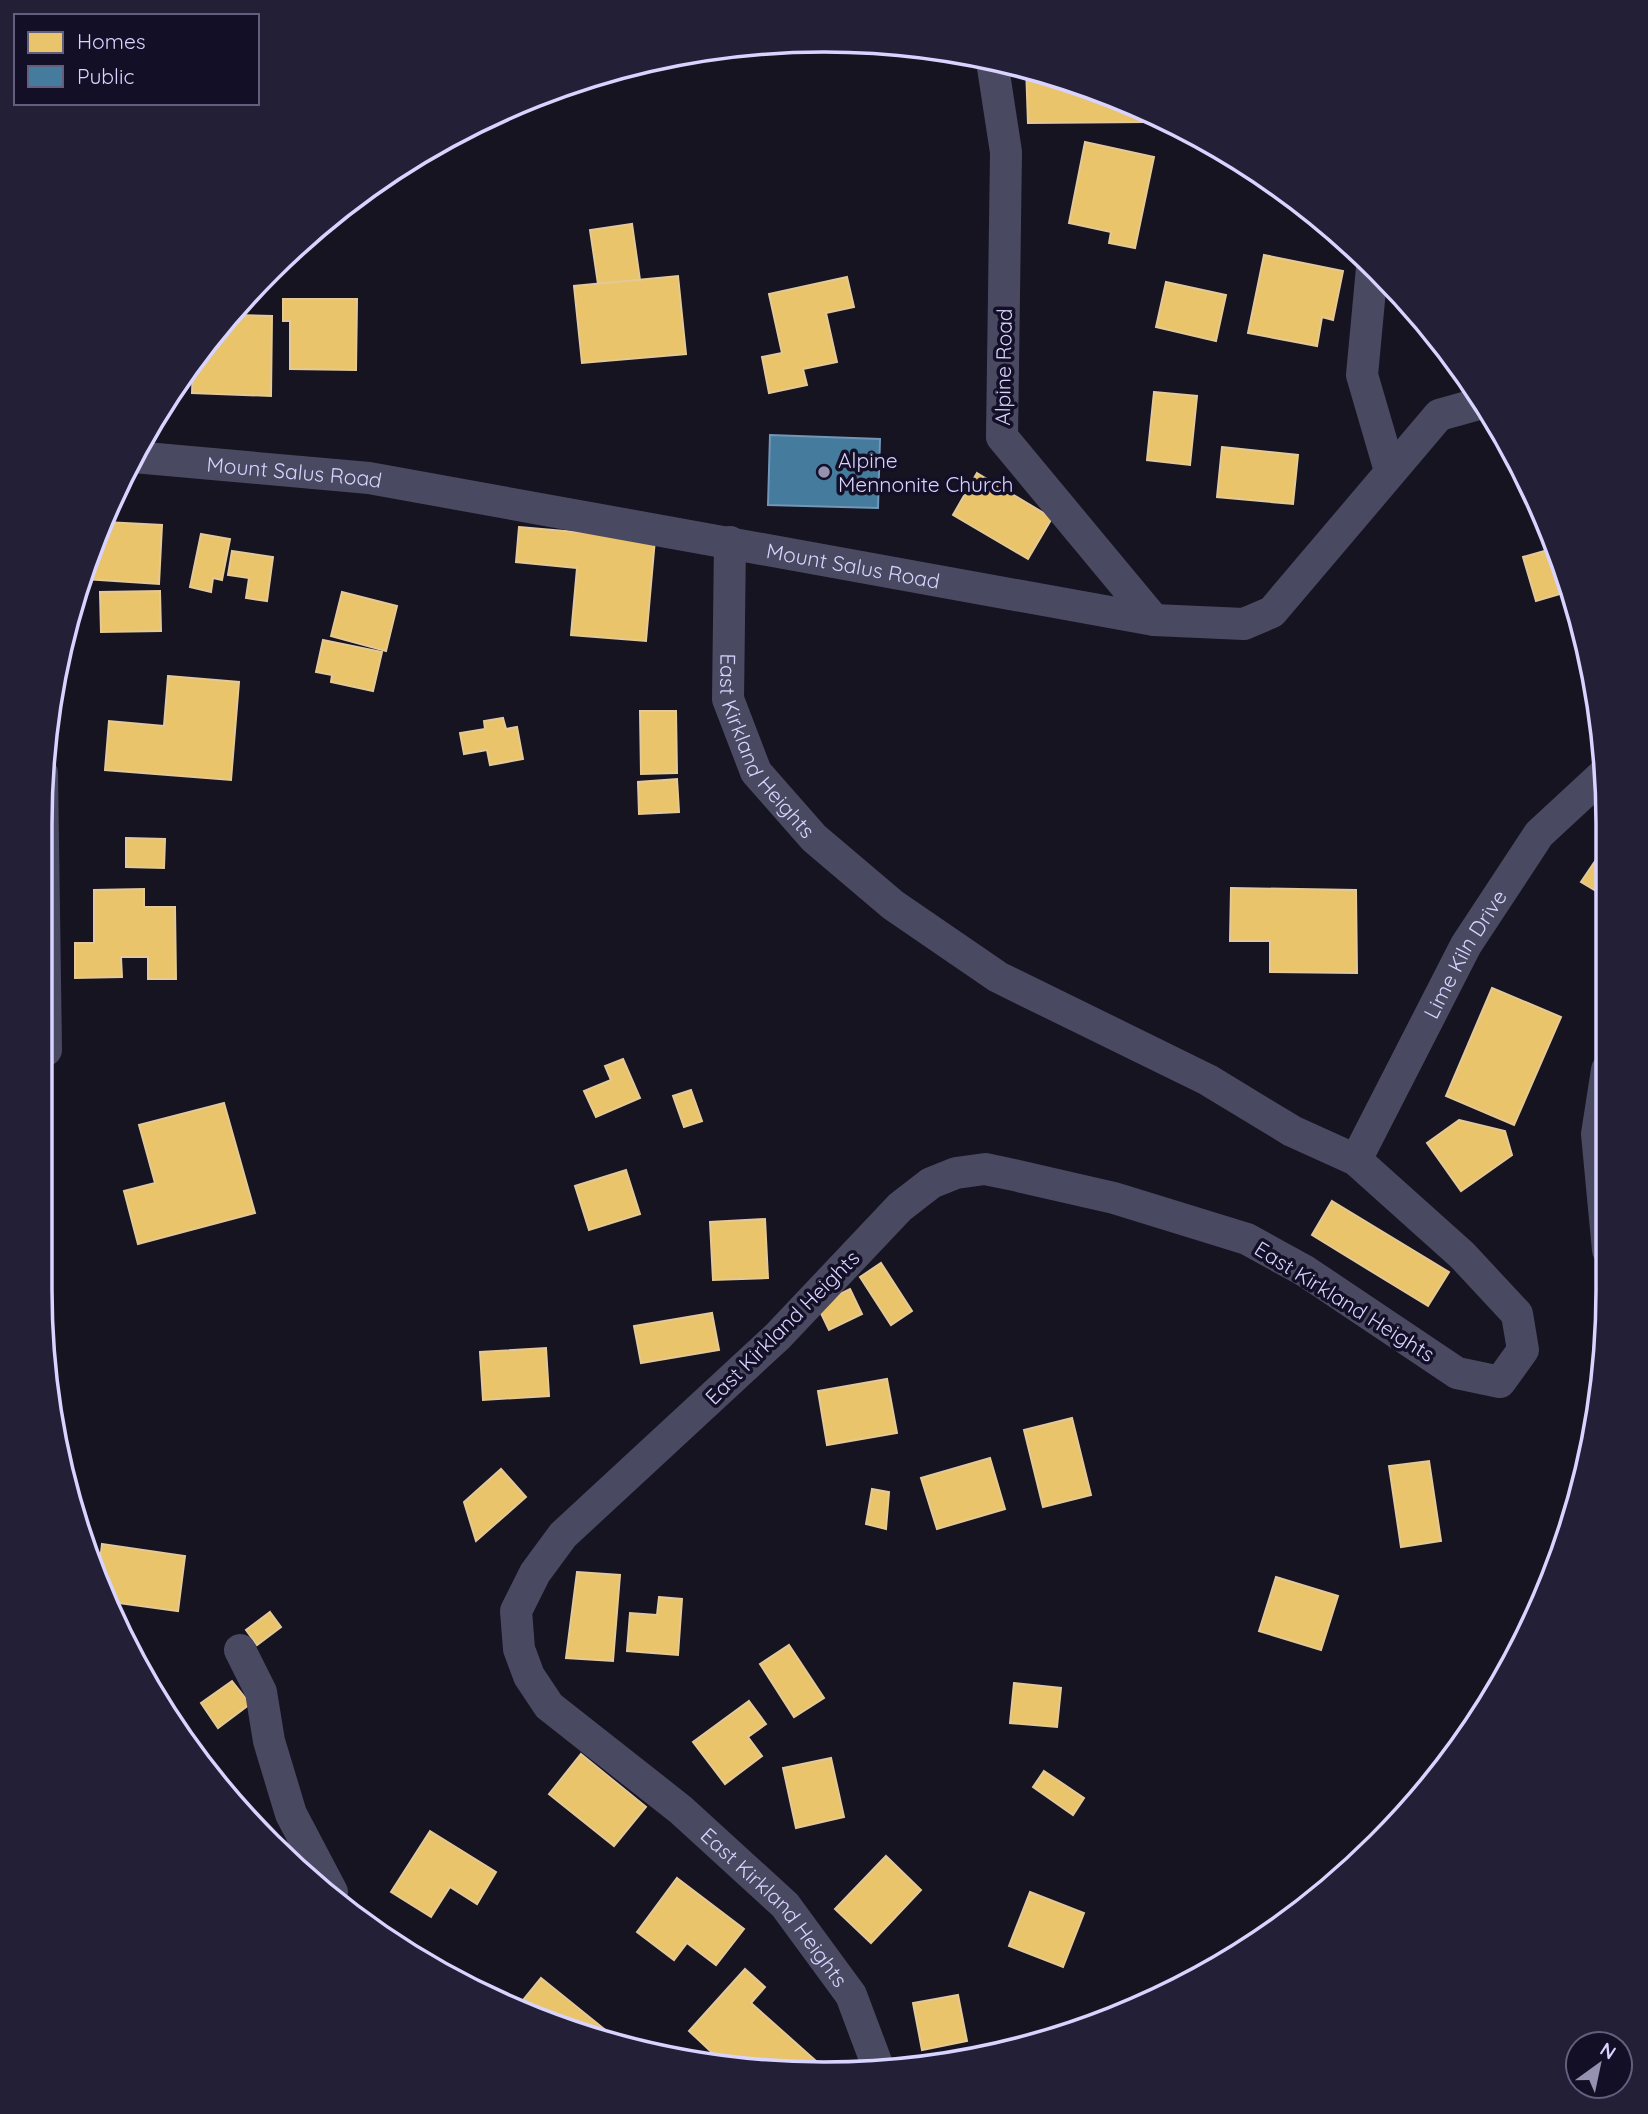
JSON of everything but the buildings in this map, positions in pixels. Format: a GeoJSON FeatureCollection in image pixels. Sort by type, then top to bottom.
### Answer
{"type":"FeatureCollection","features":[{"type":"Feature","properties":{"kind":"street","name":"Alpine Road"},"geometry":{"type":"LineString","coordinates":[[994,72],[1006,152],[1002,437],[1153,620]]}},
{"type":"Feature","properties":{"kind":"street"},"geometry":{"type":"LineString","coordinates":[[1371,279],[1362,375],[1390,471]]}},
{"type":"Feature","properties":{"kind":"street","name":"Mount Salus Road"},"geometry":{"type":"LineString","coordinates":[[145,458],[369,478],[1153,620],[1244,624],[1272,612],[1439,415],[1472,406]]}},
{"type":"Feature","properties":{"kind":"street","name":"East Kirkland Heights"},"geometry":{"type":"LineString","coordinates":[[730,542],[728,699],[756,772],[814,838],[893,905],[998,977],[1208,1080],[1292,1130],[1356,1160],[1462,1255],[1517,1314],[1523,1350],[1500,1382],[1457,1373],[1305,1271],[1247,1239],[1114,1198],[1064,1186],[985,1169],[956,1173],[931,1183],[900,1207],[778,1336],[563,1535],[535,1573],[516,1611],[519,1649],[529,1676],[549,1706],[681,1810],[785,1905],[851,1995],[875,2060]]}},
{"type":"Feature","properties":{"kind":"street","name":"Lime Kiln Drive"},"geometry":{"type":"LineString","coordinates":[[1356,1160],[1466,945],[1539,834],[1594,783]]}},
{"type":"Feature","properties":{"kind":"street"},"geometry":{"type":"LineString","coordinates":[[240,1650],[261,1692],[270,1741],[292,1814],[325,1878]]}},
{"type":"Feature","properties":{"kind":"place","name":"Alpine Mennonite Church"},"geometry":{"type":"Point","coordinates":[824,472]}}]}
